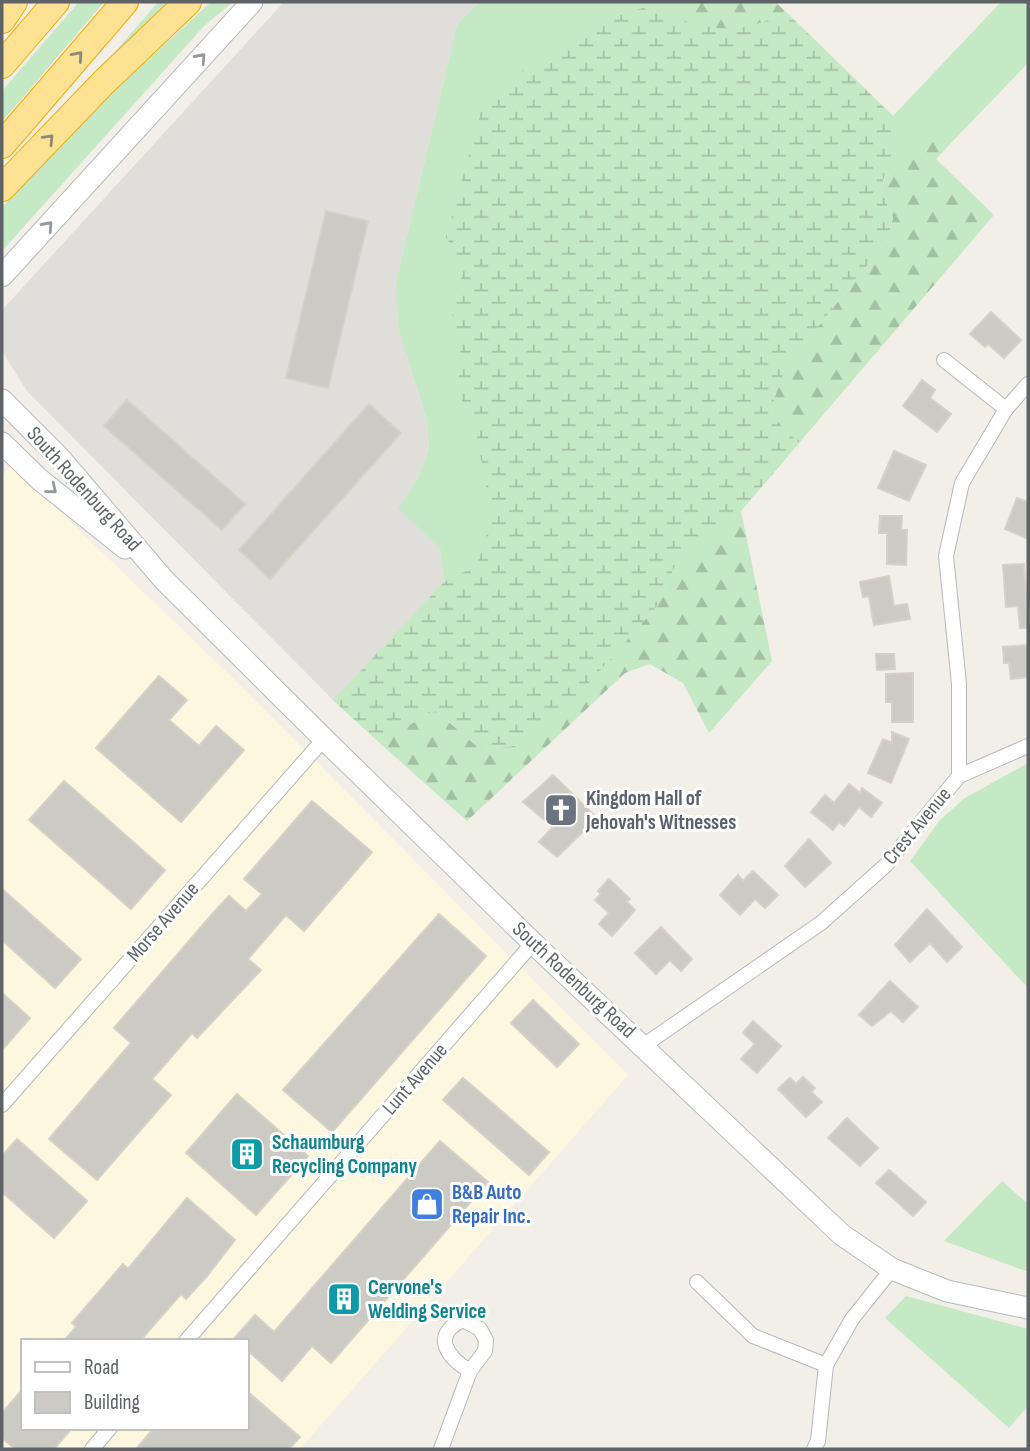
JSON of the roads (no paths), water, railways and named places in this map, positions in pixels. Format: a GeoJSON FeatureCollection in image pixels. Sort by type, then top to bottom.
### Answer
{"type":"FeatureCollection","features":[{"type":"Feature","properties":{"kind":"highway"},"geometry":{"type":"LineString","coordinates":[[2,20],[14,2]]}},
{"type":"Feature","properties":{"kind":"highway"},"geometry":{"type":"LineString","coordinates":[[2,65],[55,2]]}},
{"type":"Feature","properties":{"kind":"highway"},"geometry":{"type":"LineString","coordinates":[[2,145],[125,2]]}},
{"type":"Feature","properties":{"kind":"highway"},"geometry":{"type":"LineString","coordinates":[[2,188],[103,82],[188,2]]}},
{"type":"Feature","properties":{"kind":"street"},"geometry":{"type":"LineString","coordinates":[[2,276],[251,2]]}},
{"type":"Feature","properties":{"kind":"street"},"geometry":{"type":"LineString","coordinates":[[944,360],[1006,409]]}},
{"type":"Feature","properties":{"kind":"street","name":"Crest Avenue"},"geometry":{"type":"LineString","coordinates":[[643,1046],[821,923],[886,865],[959,776],[959,684],[946,556],[962,484],[1006,409],[1028,384]]}},
{"type":"Feature","properties":{"kind":"street"},"geometry":{"type":"LineString","coordinates":[[2,390],[20,418]]}},
{"type":"Feature","properties":{"kind":"street","name":"South Rodenburg Road"},"geometry":{"type":"LineString","coordinates":[[2,400],[59,457],[164,580],[533,943],[842,1235],[892,1269],[947,1291],[1028,1308]]}},
{"type":"Feature","properties":{"kind":"street","name":"South Rodenburg Road"},"geometry":{"type":"LineString","coordinates":[[2,443],[39,479],[164,580]]}},
{"type":"Feature","properties":{"kind":"street","name":"Morse Avenue"},"geometry":{"type":"LineString","coordinates":[[2,1105],[324,739]]}},
{"type":"Feature","properties":{"kind":"street"},"geometry":{"type":"LineString","coordinates":[[959,776],[1028,746]]}},
{"type":"Feature","properties":{"kind":"street","name":"Lunt Avenue"},"geometry":{"type":"LineString","coordinates":[[188,1339],[533,943]]}},
{"type":"Feature","properties":{"kind":"street"},"geometry":{"type":"LineString","coordinates":[[814,1449],[818,1441],[826,1365],[852,1319],[892,1269]]}},
{"type":"Feature","properties":{"kind":"street"},"geometry":{"type":"LineString","coordinates":[[697,1282],[753,1336],[826,1365]]}},
{"type":"Feature","properties":{"kind":"street"},"geometry":{"type":"LineString","coordinates":[[441,1449],[470,1371]]}},
{"type":"Feature","properties":{"kind":"street"},"geometry":{"type":"LineString","coordinates":[[92,1449],[108,1430]]}},
{"type":"Feature","properties":{"kind":"place","name":"Kingdom Hall of Jehovah's Witnesses"},"geometry":{"type":"Point","coordinates":[561,810]}},
{"type":"Feature","properties":{"kind":"place","name":"Schaumburg Recycling Company"},"geometry":{"type":"Point","coordinates":[247,1154]}},
{"type":"Feature","properties":{"kind":"place","name":"B&B Auto Repair Inc."},"geometry":{"type":"Point","coordinates":[427,1204]}},
{"type":"Feature","properties":{"kind":"place","name":"Cervone's Welding Service"},"geometry":{"type":"Point","coordinates":[344,1299]}}]}
